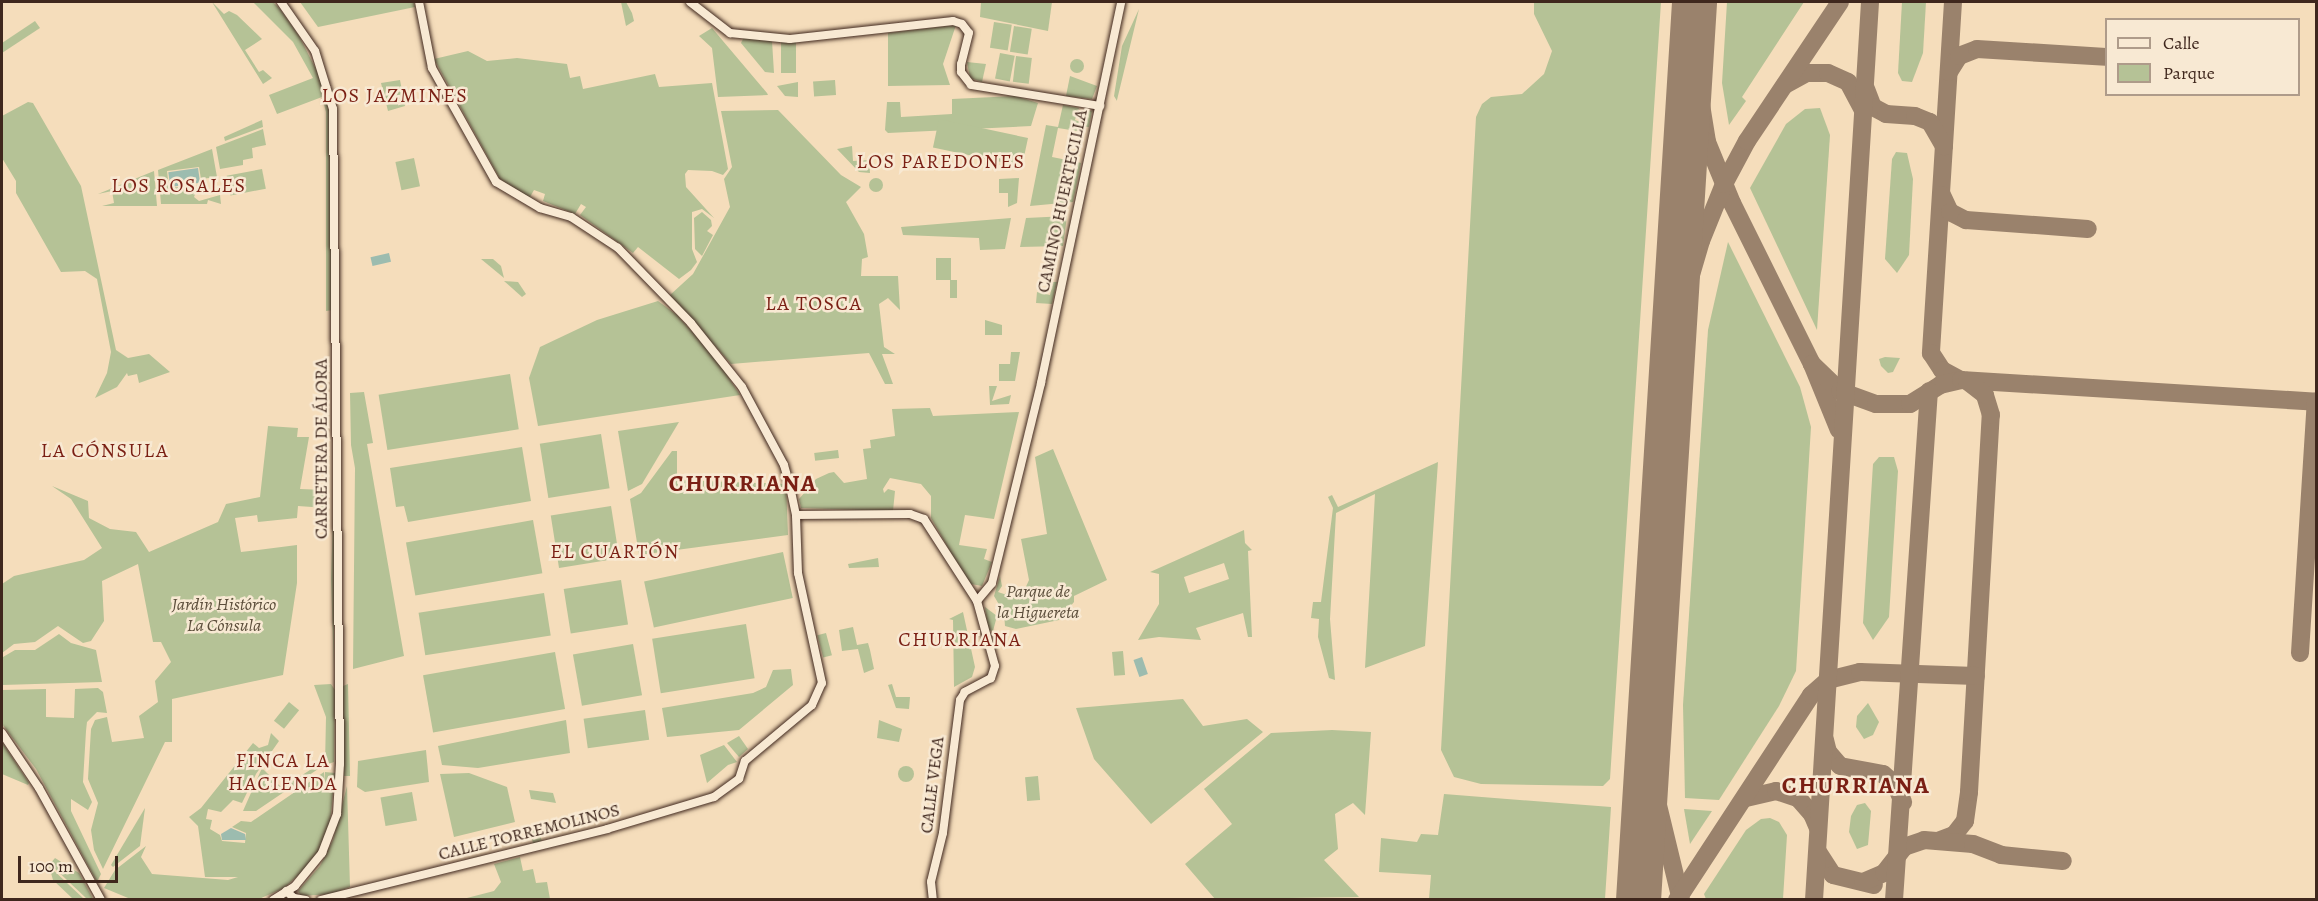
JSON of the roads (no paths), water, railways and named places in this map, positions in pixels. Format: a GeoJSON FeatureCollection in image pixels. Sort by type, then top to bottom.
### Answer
{"type":"FeatureCollection","features":[{"type":"Feature","properties":{"kind":"street","name":"CARRETERA DE ÁLORA"},"geometry":{"type":"LineString","coordinates":[[273,900],[286,891],[322,853],[338,814],[341,682],[333,109],[315,51],[281,2]]}},
{"type":"Feature","properties":{"kind":"street"},"geometry":{"type":"LineString","coordinates":[[418,2],[432,68],[496,182],[532,204],[571,217],[618,248],[719,355],[742,387],[784,465],[796,514],[910,514],[924,519],[980,599]]}},
{"type":"Feature","properties":{"kind":"street"},"geometry":{"type":"LineString","coordinates":[[690,2],[730,33],[790,39],[953,21],[962,24],[969,33],[961,64],[962,72],[971,85],[1100,106]]}},
{"type":"Feature","properties":{"kind":"street","name":"CAMINO HUERTECILLA"},"geometry":{"type":"LineString","coordinates":[[980,599],[992,583],[1035,407],[1120,2]]}},
{"type":"Feature","properties":{"kind":"street","name":"CALLE TORREMOLINOS"},"geometry":{"type":"LineString","coordinates":[[321,900],[455,869],[668,813],[714,797],[739,779],[745,761],[818,699],[822,675],[798,573],[796,514]]}},
{"type":"Feature","properties":{"kind":"street","name":"CALLE VEGA"},"geometry":{"type":"LineString","coordinates":[[933,900],[931,882],[943,833],[960,700],[964,692],[992,678],[995,666],[980,599]]}},
{"type":"Feature","properties":{"kind":"street"},"geometry":{"type":"LineString","coordinates":[[2,733],[39,788],[98,895],[105,900]]}},
{"type":"Feature","properties":{"kind":"street"},"geometry":{"type":"LineString","coordinates":[[286,891],[294,898],[306,900]]}},
{"type":"Feature","properties":{"kind":"district","name":"LOS JAZMINES"},"geometry":{"type":"Point","coordinates":[395,95]}},
{"type":"Feature","properties":{"kind":"district","name":"LOS PAREDONES"},"geometry":{"type":"Point","coordinates":[941,161]}},
{"type":"Feature","properties":{"kind":"district","name":"LOS ROSALES"},"geometry":{"type":"Point","coordinates":[179,185]}},
{"type":"Feature","properties":{"kind":"district","name":"LA TOSCA"},"geometry":{"type":"Point","coordinates":[814,303]}},
{"type":"Feature","properties":{"kind":"district","name":"LA CÓNSULA"},"geometry":{"type":"Point","coordinates":[105,450]}},
{"type":"Feature","properties":{"kind":"district","name":"CHURRIANA"},"geometry":{"type":"Point","coordinates":[743,484]}},
{"type":"Feature","properties":{"kind":"district","name":"EL CUARTÓN"},"geometry":{"type":"Point","coordinates":[615,551]}},
{"type":"Feature","properties":{"kind":"district","name":"CHURRIANA"},"geometry":{"type":"Point","coordinates":[960,639]}},
{"type":"Feature","properties":{"kind":"district","name":"FINCA LA HACIENDA"},"geometry":{"type":"Point","coordinates":[283,772]}},
{"type":"Feature","properties":{"kind":"district","name":"CHURRIANA"},"geometry":{"type":"Point","coordinates":[1856,786]}},
{"type":"Feature","properties":{"kind":"park label","name":"Parque de la Higuereta"},"geometry":{"type":"Point","coordinates":[1038,602]}},
{"type":"Feature","properties":{"kind":"park label","name":"Jardín Histórico La Cónsula"},"geometry":{"type":"Point","coordinates":[224,615]}}]}
